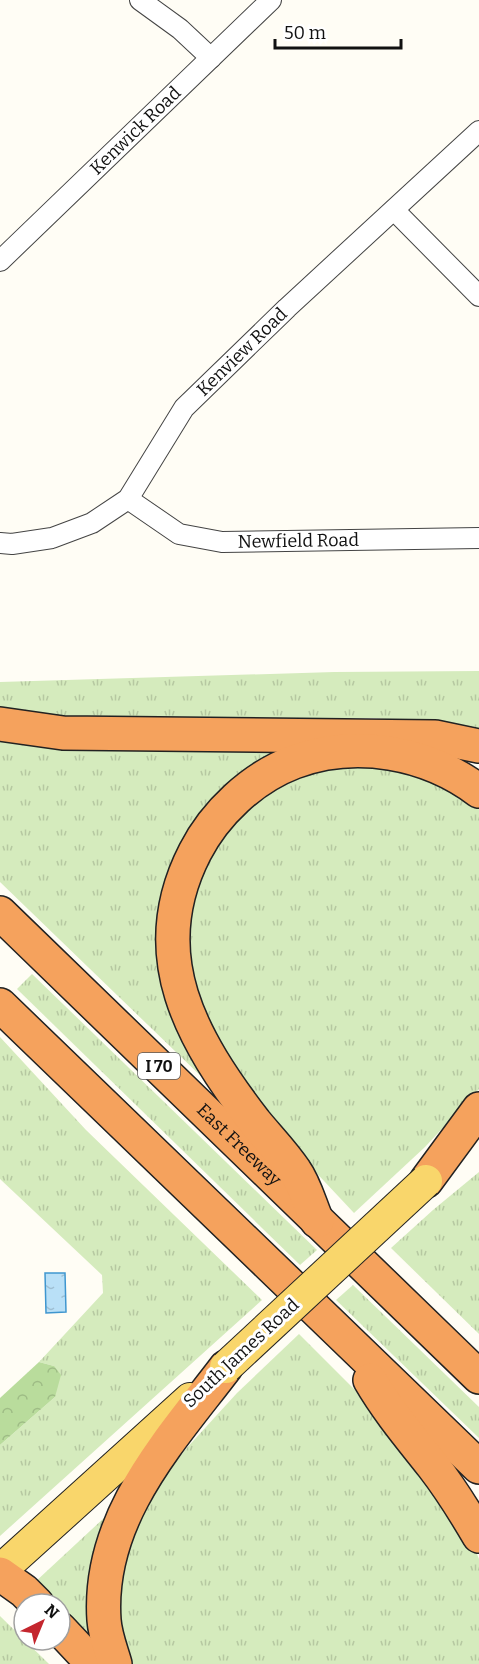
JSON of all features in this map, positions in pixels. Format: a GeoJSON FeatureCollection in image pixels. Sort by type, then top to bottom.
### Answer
{"type":"FeatureCollection","features":[{"type":"Feature","properties":{"kind":"highway"},"geometry":{"type":"LineString","coordinates":[[0,724],[63,733],[435,737],[479,746]]}},
{"type":"Feature","properties":{"kind":"highway"},"geometry":{"type":"LineString","coordinates":[[317,1221],[296,1172],[230,1088],[207,1053],[186,1010],[178,989],[172,953],[173,919],[183,879],[199,844],[224,811],[267,776],[314,756],[347,752],[397,754],[429,763],[479,791]]}},
{"type":"Feature","properties":{"kind":"highway","name":"East Freeway"},"geometry":{"type":"LineString","coordinates":[[0,914],[479,1377]]}},
{"type":"Feature","properties":{"kind":"highway"},"geometry":{"type":"LineString","coordinates":[[0,1005],[479,1467]]}},
{"type":"Feature","properties":{"kind":"highway"},"geometry":{"type":"LineString","coordinates":[[426,1181],[479,1109]]}},
{"type":"Feature","properties":{"kind":"highway"},"geometry":{"type":"LineString","coordinates":[[349,1341],[384,1405],[434,1468],[479,1536]]}},
{"type":"Feature","properties":{"kind":"highway"},"geometry":{"type":"LineString","coordinates":[[115,1664],[104,1622],[105,1579],[111,1547],[133,1497],[157,1457],[226,1367]]}},
{"type":"Feature","properties":{"kind":"highway"},"geometry":{"type":"LineString","coordinates":[[0,1574],[25,1592]]}},
{"type":"Feature","properties":{"kind":"highway"},"geometry":{"type":"LineString","coordinates":[[0,1574],[12,1603]]}},
{"type":"Feature","properties":{"kind":"highway"},"geometry":{"type":"LineString","coordinates":[[72,1642],[93,1664]]}},
{"type":"Feature","properties":{"kind":"highway"},"geometry":{"type":"LineString","coordinates":[[56,1652],[67,1664]]}},
{"type":"Feature","properties":{"kind":"main road","name":"South James Road"},"geometry":{"type":"LineString","coordinates":[[0,1574],[479,1132]]}},
{"type":"Feature","properties":{"kind":"street"},"geometry":{"type":"LineString","coordinates":[[140,0],[180,29],[211,58]]}},
{"type":"Feature","properties":{"kind":"street","name":"Kenwick Road"},"geometry":{"type":"LineString","coordinates":[[0,261],[271,0]]}},
{"type":"Feature","properties":{"kind":"street","name":"Kenview Road"},"geometry":{"type":"LineString","coordinates":[[0,543],[12,544],[52,538],[92,523],[128,499],[184,408],[287,308],[479,131]]}},
{"type":"Feature","properties":{"kind":"street"},"geometry":{"type":"LineString","coordinates":[[394,210],[479,296]]}},
{"type":"Feature","properties":{"kind":"street","name":"Newfield Road"},"geometry":{"type":"LineString","coordinates":[[128,499],[179,534],[222,542],[479,538]]}},
{"type":"Feature","properties":{"kind":"green space"},"geometry":{"type":"Polygon","coordinates":[[[479,671],[479,731],[374,718],[112,720],[54,717],[0,710],[0,682],[334,672],[479,671]]]}},
{"type":"Feature","properties":{"kind":"green space"},"geometry":{"type":"Polygon","coordinates":[[[0,731],[322,740],[178,864],[207,1082],[0,882],[0,731]]]}},
{"type":"Feature","properties":{"kind":"green space"},"geometry":{"type":"Polygon","coordinates":[[[335,764],[369,765],[428,776],[479,806],[479,1089],[425,1147],[354,1213],[279,1133],[238,1077],[190,984],[186,919],[202,864],[233,818],[273,787],[335,764]]]}},
{"type":"Feature","properties":{"kind":"green space"},"geometry":{"type":"Polygon","coordinates":[[[32,974],[317,1250],[300,1265],[17,989],[32,974]]]}},
{"type":"Feature","properties":{"kind":"green space"},"geometry":{"type":"Polygon","coordinates":[[[0,1037],[86,1130],[262,1300],[0,1536],[0,1445],[55,1397],[54,1366],[39,1362],[103,1293],[102,1275],[0,1179],[0,1037]]]}},
{"type":"Feature","properties":{"kind":"green space"},"geometry":{"type":"Polygon","coordinates":[[[479,1172],[479,1334],[391,1248],[479,1172]]]}},
{"type":"Feature","properties":{"kind":"green space"},"geometry":{"type":"Polygon","coordinates":[[[353,1285],[479,1407],[479,1438],[336,1300],[353,1285]]]}},
{"type":"Feature","properties":{"kind":"green space"},"geometry":{"type":"Polygon","coordinates":[[[299,1334],[355,1390],[387,1427],[473,1544],[479,1559],[479,1664],[132,1664],[117,1619],[118,1576],[144,1506],[184,1451],[237,1393],[299,1334]]]}},
{"type":"Feature","properties":{"kind":"green space"},"geometry":{"type":"Polygon","coordinates":[[[39,1362],[54,1366],[61,1375],[55,1397],[0,1445],[0,1398],[39,1362]]]}},
{"type":"Feature","properties":{"kind":"green space"},"geometry":{"type":"Polygon","coordinates":[[[119,1504],[95,1650],[72,1625],[72,1592],[42,1592],[34,1583],[119,1504]]]}},
{"type":"Feature","properties":{"kind":"green space"},"geometry":{"type":"Polygon","coordinates":[[[0,1616],[12,1628],[12,1652],[37,1652],[49,1664],[0,1664],[0,1616]]]}},
{"type":"Feature","properties":{"kind":"water"},"geometry":{"type":"Polygon","coordinates":[[[45,1273],[65,1273],[66,1312],[46,1313],[45,1273]]]}}]}
